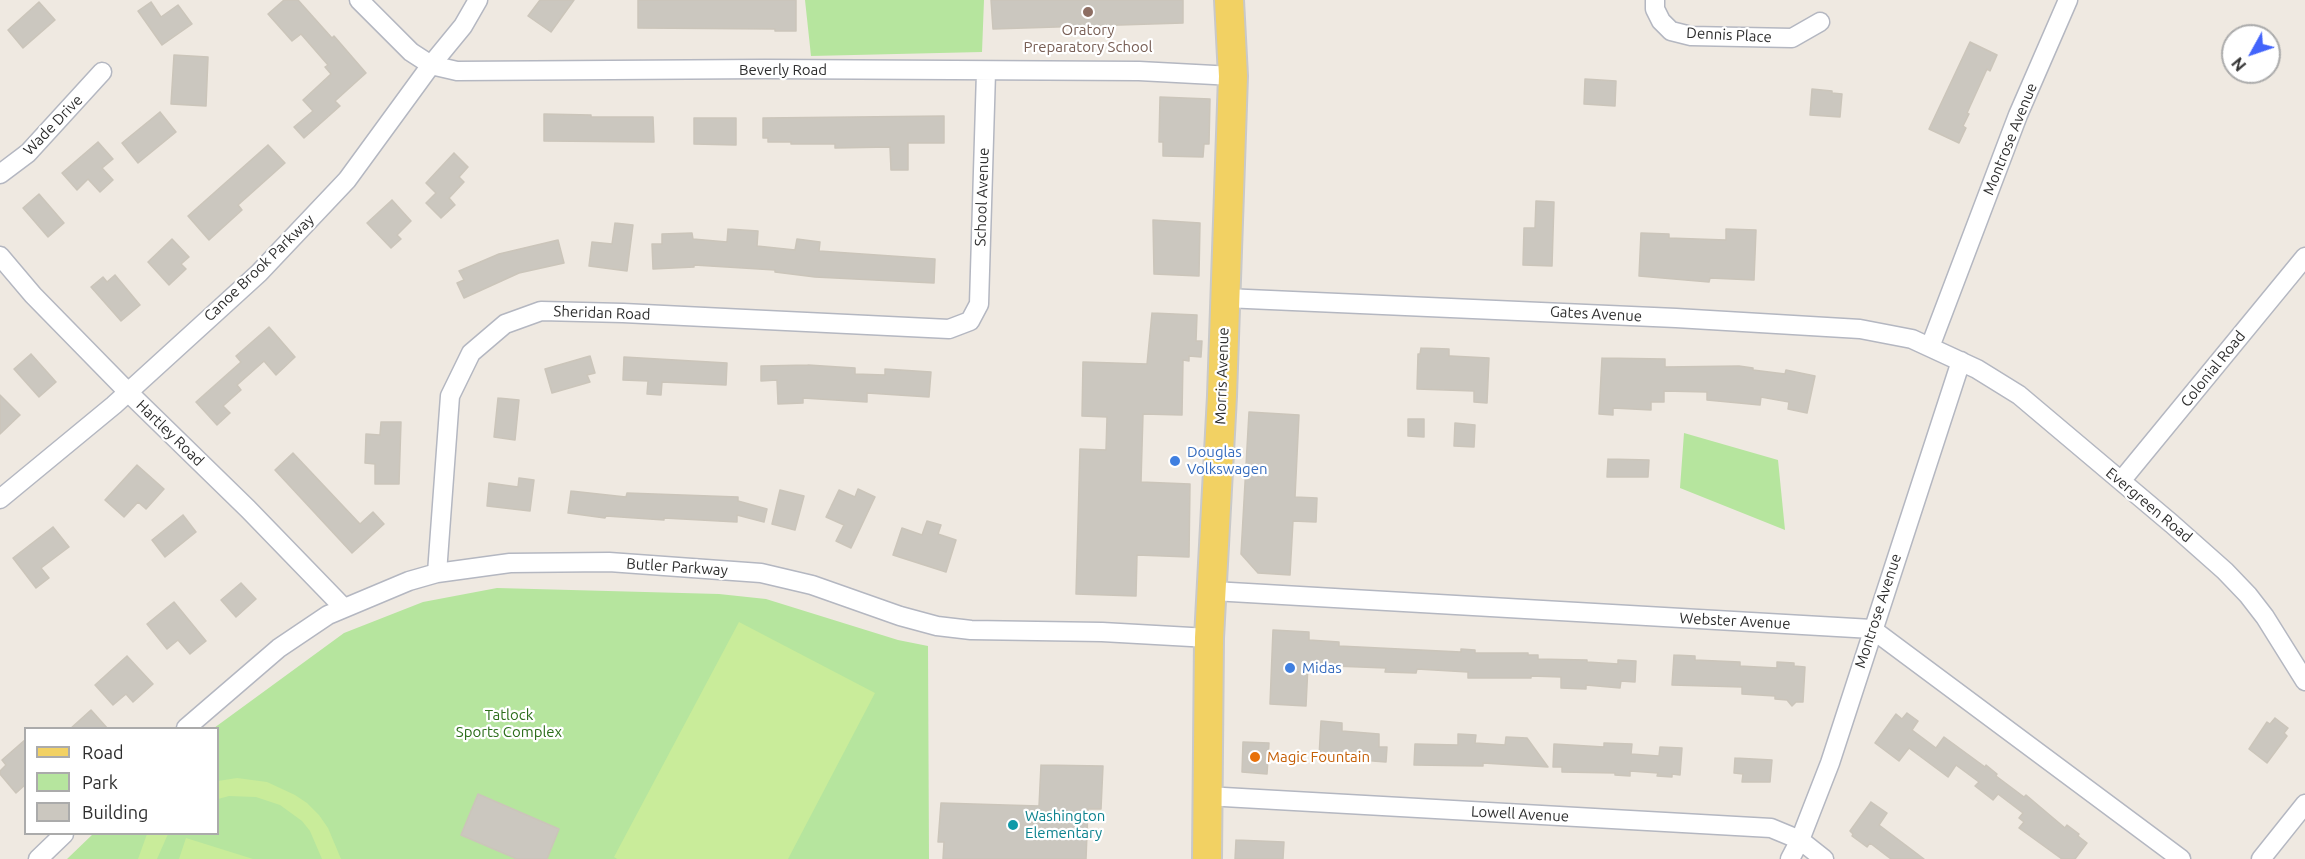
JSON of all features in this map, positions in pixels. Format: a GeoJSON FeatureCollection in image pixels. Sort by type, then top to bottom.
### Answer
{"type":"FeatureCollection","features":[{"type":"Feature","properties":{"kind":"main road","name":"Morris Avenue"},"geometry":{"type":"LineString","coordinates":[[1207,859],[1209,638],[1213,591],[1233,76],[1229,0]]}},
{"type":"Feature","properties":{"kind":"street","name":"Beverly Road"},"geometry":{"type":"LineString","coordinates":[[359,0],[411,52],[431,65],[457,71],[777,69],[986,72],[1139,71],[1233,76]]}},
{"type":"Feature","properties":{"kind":"street","name":"Canoe Brook Parkway"},"geometry":{"type":"LineString","coordinates":[[0,499],[128,392],[259,273],[347,180],[431,65],[463,26],[478,0]]}},
{"type":"Feature","properties":{"kind":"street","name":"Dennis Place"},"geometry":{"type":"LineString","coordinates":[[1655,0],[1655,9],[1661,21],[1671,31],[1691,36],[1792,38],[1821,22]]}},
{"type":"Feature","properties":{"kind":"street","name":"Montrose Avenue"},"geometry":{"type":"LineString","coordinates":[[1930,347],[2018,115],[2068,0]]}},
{"type":"Feature","properties":{"kind":"street","name":"Wade Drive"},"geometry":{"type":"LineString","coordinates":[[0,174],[28,153],[102,72]]}},
{"type":"Feature","properties":{"kind":"street","name":"School Avenue"},"geometry":{"type":"LineString","coordinates":[[970,321],[979,304],[986,72]]}},
{"type":"Feature","properties":{"kind":"street","name":"Hartley Road"},"geometry":{"type":"LineString","coordinates":[[0,256],[33,295],[343,607]]}},
{"type":"Feature","properties":{"kind":"street","name":"Colonial Road"},"geometry":{"type":"LineString","coordinates":[[2121,481],[2305,257]]}},
{"type":"Feature","properties":{"kind":"street","name":"Gates Avenue"},"geometry":{"type":"LineString","coordinates":[[1225,298],[1630,315],[1860,329],[1912,339],[1961,361]]}},
{"type":"Feature","properties":{"kind":"street","name":"Sheridan Road"},"geometry":{"type":"LineString","coordinates":[[437,573],[450,396],[471,354],[505,324],[542,311],[634,313],[949,328],[970,321]]}},
{"type":"Feature","properties":{"kind":"street","name":"Montrose Avenue"},"geometry":{"type":"LineString","coordinates":[[1790,859],[1800,840],[1830,763],[1961,361]]}},
{"type":"Feature","properties":{"kind":"street","name":"Evergreen Road"},"geometry":{"type":"LineString","coordinates":[[1961,361],[2019,395],[2216,563],[2248,595],[2265,617],[2305,681]]}},
{"type":"Feature","properties":{"kind":"street","name":"Butler Parkway"},"geometry":{"type":"LineString","coordinates":[[188,727],[279,648],[303,630],[343,607],[381,591],[437,573],[510,563],[560,561],[761,573],[812,585],[900,616],[937,626],[1012,632],[1102,632],[1209,638]]}},
{"type":"Feature","properties":{"kind":"street","name":"Webster Avenue"},"geometry":{"type":"LineString","coordinates":[[1213,591],[1872,629]]}},
{"type":"Feature","properties":{"kind":"street"},"geometry":{"type":"LineString","coordinates":[[1872,629],[2181,859]]}},
{"type":"Feature","properties":{"kind":"street","name":"Lowell Avenue"},"geometry":{"type":"LineString","coordinates":[[1206,796],[1771,828],[1800,840],[1824,859]]}},
{"type":"Feature","properties":{"kind":"street"},"geometry":{"type":"LineString","coordinates":[[2261,859],[2305,804]]}},
{"type":"Feature","properties":{"kind":"street"},"geometry":{"type":"LineString","coordinates":[[38,859],[63,835]]}},
{"type":"Feature","properties":{"kind":"green space"},"geometry":{"type":"Polygon","coordinates":[[[805,0],[984,0],[982,52],[811,56],[805,0]]]}},
{"type":"Feature","properties":{"kind":"green space"},"geometry":{"type":"Polygon","coordinates":[[[1684,433],[1778,460],[1785,530],[1680,488],[1684,433]]]}},
{"type":"Feature","properties":{"kind":"green space","name":"Tatlock Sports Complex"},"geometry":{"type":"Polygon","coordinates":[[[497,588],[719,594],[766,599],[898,640],[928,646],[929,859],[67,859],[92,835],[219,835],[219,727],[215,727],[344,633],[423,602],[497,588]]]}},
{"type":"Feature","properties":{"kind":"green space"},"geometry":{"type":"Polygon","coordinates":[[[739,622],[875,693],[788,859],[617,859],[614,857],[739,622]]]}},
{"type":"Feature","properties":{"kind":"green space"},"geometry":{"type":"Polygon","coordinates":[[[237,778],[267,782],[295,795],[319,815],[328,828],[341,859],[322,859],[310,831],[302,821],[280,805],[256,797],[229,796],[219,799],[219,781],[237,778]]]}},
{"type":"Feature","properties":{"kind":"green space"},"geometry":{"type":"Polygon","coordinates":[[[147,835],[168,835],[157,859],[138,859],[147,835]]]}},
{"type":"Feature","properties":{"kind":"green space"},"geometry":{"type":"Polygon","coordinates":[[[186,838],[253,859],[179,859],[186,838]]]}},
{"type":"Feature","properties":{"kind":"building"},"geometry":{"type":"Polygon","coordinates":[[[284,0],[298,0],[332,38],[334,36],[366,73],[335,101],[340,106],[304,138],[294,127],[313,111],[303,100],[331,74],[325,67],[328,65],[301,34],[292,41],[268,14],[284,0]]]}},
{"type":"Feature","properties":{"kind":"building"},"geometry":{"type":"Polygon","coordinates":[[[540,0],[574,0],[551,32],[528,16],[540,0]]]}},
{"type":"Feature","properties":{"kind":"building"},"geometry":{"type":"Polygon","coordinates":[[[638,0],[796,0],[796,31],[638,28],[638,0]]]}},
{"type":"Feature","properties":{"kind":"building","name":"Oratory Preparatory School"},"geometry":{"type":"Polygon","coordinates":[[[991,0],[1183,0],[1183,23],[993,29],[991,0]]]}},
{"type":"Feature","properties":{"kind":"building"},"geometry":{"type":"Polygon","coordinates":[[[39,2],[55,20],[23,48],[8,30],[39,2]]]}},
{"type":"Feature","properties":{"kind":"building"},"geometry":{"type":"Polygon","coordinates":[[[151,2],[161,17],[178,5],[192,24],[162,45],[138,11],[151,2]]]}},
{"type":"Feature","properties":{"kind":"building"},"geometry":{"type":"Polygon","coordinates":[[[1970,42],[1997,55],[1990,71],[1987,69],[1967,113],[1969,114],[1963,126],[1966,128],[1959,143],[1929,129],[1970,42]]]}},
{"type":"Feature","properties":{"kind":"building"},"geometry":{"type":"Polygon","coordinates":[[[174,55],[208,57],[206,106],[171,104],[174,55]]]}},
{"type":"Feature","properties":{"kind":"building"},"geometry":{"type":"Polygon","coordinates":[[[1585,79],[1616,81],[1615,106],[1584,104],[1585,79]]]}},
{"type":"Feature","properties":{"kind":"building"},"geometry":{"type":"Polygon","coordinates":[[[1812,89],[1842,94],[1840,117],[1810,115],[1812,89]]]}},
{"type":"Feature","properties":{"kind":"building"},"geometry":{"type":"Polygon","coordinates":[[[1160,97],[1210,99],[1209,144],[1204,144],[1203,157],[1163,156],[1163,142],[1159,142],[1160,97]]]}},
{"type":"Feature","properties":{"kind":"building"},"geometry":{"type":"Polygon","coordinates":[[[160,112],[176,132],[138,163],[122,143],[160,112]]]}},
{"type":"Feature","properties":{"kind":"building"},"geometry":{"type":"Polygon","coordinates":[[[544,114],[653,117],[654,142],[544,141],[544,114]]]}},
{"type":"Feature","properties":{"kind":"building"},"geometry":{"type":"Polygon","coordinates":[[[944,116],[944,143],[908,143],[908,170],[891,170],[890,147],[835,148],[835,144],[791,144],[791,142],[768,142],[768,138],[763,138],[763,118],[944,116]]]}},
{"type":"Feature","properties":{"kind":"building"},"geometry":{"type":"Polygon","coordinates":[[[694,118],[736,118],[736,145],[694,144],[694,118]]]}},
{"type":"Feature","properties":{"kind":"building"},"geometry":{"type":"Polygon","coordinates":[[[98,142],[113,159],[102,168],[113,180],[100,192],[88,179],[77,190],[62,173],[98,142]]]}},
{"type":"Feature","properties":{"kind":"building"},"geometry":{"type":"Polygon","coordinates":[[[268,145],[285,163],[238,205],[242,210],[209,240],[188,216],[268,145]]]}},
{"type":"Feature","properties":{"kind":"building"},"geometry":{"type":"Polygon","coordinates":[[[454,153],[468,167],[459,177],[464,182],[449,198],[455,205],[441,218],[426,203],[436,193],[426,183],[454,153]]]}},
{"type":"Feature","properties":{"kind":"building"},"geometry":{"type":"Polygon","coordinates":[[[39,194],[64,223],[48,237],[23,208],[39,194]]]}},
{"type":"Feature","properties":{"kind":"building"},"geometry":{"type":"Polygon","coordinates":[[[392,200],[411,221],[397,235],[401,239],[391,248],[367,223],[392,200]]]}},
{"type":"Feature","properties":{"kind":"building"},"geometry":{"type":"Polygon","coordinates":[[[1536,201],[1554,202],[1552,266],[1523,265],[1524,228],[1535,228],[1536,201]]]}},
{"type":"Feature","properties":{"kind":"building"},"geometry":{"type":"Polygon","coordinates":[[[1153,220],[1200,223],[1199,276],[1154,274],[1153,220]]]}},
{"type":"Feature","properties":{"kind":"building"},"geometry":{"type":"Polygon","coordinates":[[[615,223],[633,225],[627,271],[589,266],[592,242],[612,244],[615,223]]]}},
{"type":"Feature","properties":{"kind":"building"},"geometry":{"type":"Polygon","coordinates":[[[728,229],[758,231],[757,246],[795,250],[797,239],[820,242],[819,251],[935,259],[934,283],[815,277],[775,272],[775,270],[694,265],[694,267],[653,269],[652,244],[662,244],[662,234],[692,233],[693,239],[727,242],[728,229]]]}},
{"type":"Feature","properties":{"kind":"building"},"geometry":{"type":"Polygon","coordinates":[[[1726,229],[1756,230],[1754,280],[1710,278],[1709,282],[1639,276],[1641,233],[1669,234],[1669,238],[1726,240],[1726,229]]]}},
{"type":"Feature","properties":{"kind":"building"},"geometry":{"type":"Polygon","coordinates":[[[172,239],[189,257],[181,264],[186,269],[169,285],[148,262],[172,239]]]}},
{"type":"Feature","properties":{"kind":"building"},"geometry":{"type":"Polygon","coordinates":[[[558,240],[564,263],[519,273],[464,298],[457,283],[464,280],[459,271],[499,254],[558,240]]]}},
{"type":"Feature","properties":{"kind":"building"},"geometry":{"type":"Polygon","coordinates":[[[115,275],[140,305],[121,321],[91,287],[103,277],[107,282],[115,275]]]}},
{"type":"Feature","properties":{"kind":"building"},"geometry":{"type":"Polygon","coordinates":[[[1152,313],[1197,315],[1196,341],[1202,341],[1201,357],[1189,356],[1189,361],[1183,360],[1182,415],[1143,414],[1141,482],[1190,484],[1189,557],[1137,555],[1136,596],[1076,594],[1080,449],[1106,450],[1107,417],[1082,416],[1083,362],[1147,364],[1152,313]]]}},
{"type":"Feature","properties":{"kind":"building"},"geometry":{"type":"Polygon","coordinates":[[[269,327],[295,357],[276,375],[264,361],[237,385],[241,390],[223,406],[230,413],[217,425],[196,402],[241,362],[236,356],[269,327]]]}},
{"type":"Feature","properties":{"kind":"building"},"geometry":{"type":"Polygon","coordinates":[[[1421,348],[1449,349],[1449,356],[1489,358],[1487,403],[1474,402],[1474,391],[1417,389],[1418,354],[1421,348]]]}},
{"type":"Feature","properties":{"kind":"building"},"geometry":{"type":"Polygon","coordinates":[[[31,354],[56,382],[39,397],[14,369],[31,354]]]}},
{"type":"Feature","properties":{"kind":"building"},"geometry":{"type":"Polygon","coordinates":[[[590,356],[595,373],[587,375],[590,382],[552,393],[545,369],[590,356]]]}},
{"type":"Feature","properties":{"kind":"building"},"geometry":{"type":"Polygon","coordinates":[[[624,357],[727,363],[726,385],[662,382],[661,395],[647,394],[648,381],[623,380],[624,357]]]}},
{"type":"Feature","properties":{"kind":"building"},"geometry":{"type":"Polygon","coordinates":[[[1602,358],[1665,359],[1665,367],[1739,366],[1785,374],[1786,370],[1815,376],[1807,413],[1788,409],[1789,402],[1761,397],[1760,405],[1707,400],[1707,392],[1664,391],[1664,402],[1651,402],[1651,410],[1613,408],[1613,415],[1599,414],[1602,358]]]}},
{"type":"Feature","properties":{"kind":"building"},"geometry":{"type":"Polygon","coordinates":[[[808,365],[855,368],[855,374],[885,375],[885,369],[931,372],[929,397],[867,393],[867,402],[803,398],[803,403],[778,404],[777,380],[761,381],[761,366],[808,365]]]}},
{"type":"Feature","properties":{"kind":"building"},"geometry":{"type":"Polygon","coordinates":[[[0,395],[20,415],[0,434],[0,395]]]}},
{"type":"Feature","properties":{"kind":"building"},"geometry":{"type":"Polygon","coordinates":[[[498,398],[519,400],[515,440],[494,437],[498,398]]]}},
{"type":"Feature","properties":{"kind":"building"},"geometry":{"type":"Polygon","coordinates":[[[1249,412],[1299,415],[1295,497],[1317,498],[1316,522],[1293,521],[1290,575],[1258,573],[1241,554],[1249,412]]]}},
{"type":"Feature","properties":{"kind":"building"},"geometry":{"type":"Polygon","coordinates":[[[1408,419],[1424,419],[1424,437],[1408,436],[1408,419]]]}},
{"type":"Feature","properties":{"kind":"building"},"geometry":{"type":"Polygon","coordinates":[[[381,422],[401,422],[399,484],[375,484],[375,464],[365,463],[366,434],[380,435],[381,422]]]}},
{"type":"Feature","properties":{"kind":"building"},"geometry":{"type":"Polygon","coordinates":[[[1455,423],[1475,425],[1474,447],[1454,446],[1455,423]]]}},
{"type":"Feature","properties":{"kind":"building"},"geometry":{"type":"Polygon","coordinates":[[[293,453],[360,524],[373,512],[384,524],[352,553],[275,470],[293,453]]]}},
{"type":"Feature","properties":{"kind":"building"},"geometry":{"type":"Polygon","coordinates":[[[1608,459],[1649,460],[1648,477],[1607,477],[1608,459]]]}},
{"type":"Feature","properties":{"kind":"building"},"geometry":{"type":"Polygon","coordinates":[[[137,465],[164,489],[146,509],[138,502],[124,517],[105,500],[137,465]]]}},
{"type":"Feature","properties":{"kind":"building"},"geometry":{"type":"Polygon","coordinates":[[[519,478],[534,480],[530,511],[487,506],[489,483],[518,487],[519,478]]]}},
{"type":"Feature","properties":{"kind":"building"},"geometry":{"type":"Polygon","coordinates":[[[858,489],[875,497],[851,548],[836,541],[844,525],[826,517],[839,490],[855,497],[858,489]]]}},
{"type":"Feature","properties":{"kind":"building"},"geometry":{"type":"Polygon","coordinates":[[[780,490],[804,496],[795,530],[772,524],[780,490]]]}},
{"type":"Feature","properties":{"kind":"building"},"geometry":{"type":"Polygon","coordinates":[[[571,491],[626,497],[627,493],[738,497],[738,501],[767,509],[764,522],[737,515],[737,522],[606,516],[605,518],[568,513],[571,491]]]}},
{"type":"Feature","properties":{"kind":"building"},"geometry":{"type":"Polygon","coordinates":[[[183,515],[196,532],[165,557],[152,540],[183,515]]]}},
{"type":"Feature","properties":{"kind":"building"},"geometry":{"type":"Polygon","coordinates":[[[927,521],[941,525],[938,534],[956,540],[946,572],[893,555],[902,528],[922,535],[927,521]]]}},
{"type":"Feature","properties":{"kind":"building"},"geometry":{"type":"Polygon","coordinates":[[[53,527],[69,547],[41,568],[49,578],[36,588],[13,558],[53,527]]]}},
{"type":"Feature","properties":{"kind":"building"},"geometry":{"type":"Polygon","coordinates":[[[241,583],[256,599],[236,617],[221,600],[241,583]]]}},
{"type":"Feature","properties":{"kind":"building"},"geometry":{"type":"Polygon","coordinates":[[[174,602],[206,641],[190,654],[178,640],[167,649],[147,624],[174,602]]]}},
{"type":"Feature","properties":{"kind":"building"},"geometry":{"type":"Polygon","coordinates":[[[1273,630],[1309,632],[1309,640],[1339,642],[1339,646],[1461,652],[1461,649],[1475,650],[1475,653],[1528,653],[1528,655],[1538,655],[1538,659],[1587,660],[1587,662],[1618,664],[1618,660],[1636,661],[1635,682],[1621,681],[1620,688],[1586,685],[1586,689],[1561,688],[1561,677],[1468,678],[1468,672],[1417,669],[1416,673],[1385,672],[1386,668],[1308,665],[1306,706],[1270,704],[1273,630]]]}},
{"type":"Feature","properties":{"kind":"building"},"geometry":{"type":"Polygon","coordinates":[[[1674,655],[1695,656],[1695,660],[1740,662],[1740,666],[1777,668],[1777,662],[1794,663],[1794,666],[1805,667],[1803,702],[1796,702],[1792,706],[1787,700],[1775,699],[1775,696],[1742,694],[1742,687],[1672,685],[1674,655]]]}},
{"type":"Feature","properties":{"kind":"building"},"geometry":{"type":"Polygon","coordinates":[[[127,656],[153,684],[133,702],[126,694],[113,705],[95,685],[127,656]]]}},
{"type":"Feature","properties":{"kind":"building"},"geometry":{"type":"Polygon","coordinates":[[[91,710],[106,727],[72,727],[91,710]]]}},
{"type":"Feature","properties":{"kind":"building"},"geometry":{"type":"Polygon","coordinates":[[[1907,713],[1918,721],[1912,730],[1936,748],[1944,737],[1985,767],[1986,765],[1997,774],[1996,776],[2024,797],[2026,795],[2065,828],[2067,825],[2079,834],[2078,836],[2087,843],[2075,859],[2062,859],[2019,828],[2024,822],[2019,818],[2023,813],[1998,794],[1993,800],[1975,786],[1979,782],[1956,765],[1948,777],[1909,748],[1899,761],[1875,743],[1896,714],[1902,719],[1907,713]]]}},
{"type":"Feature","properties":{"kind":"building"},"geometry":{"type":"Polygon","coordinates":[[[2275,718],[2288,728],[2284,733],[2287,736],[2267,763],[2249,749],[2267,722],[2270,724],[2275,718]]]}},
{"type":"Feature","properties":{"kind":"building"},"geometry":{"type":"Polygon","coordinates":[[[1321,721],[1342,723],[1342,731],[1379,734],[1379,747],[1387,747],[1386,762],[1319,757],[1321,721]]]}},
{"type":"Feature","properties":{"kind":"building"},"geometry":{"type":"Polygon","coordinates":[[[1458,734],[1476,735],[1475,743],[1505,745],[1506,737],[1527,738],[1548,767],[1483,763],[1483,766],[1414,765],[1415,744],[1458,745],[1458,734]]]}},
{"type":"Feature","properties":{"kind":"building"},"geometry":{"type":"Polygon","coordinates":[[[24,741],[24,786],[16,793],[0,774],[6,765],[2,760],[24,741]]]}},
{"type":"Feature","properties":{"kind":"building","name":"Magic Fountain"},"geometry":{"type":"Polygon","coordinates":[[[1243,742],[1269,743],[1267,774],[1242,772],[1243,742]]]}},
{"type":"Feature","properties":{"kind":"building"},"geometry":{"type":"Polygon","coordinates":[[[1604,743],[1632,744],[1631,754],[1659,756],[1660,747],[1682,748],[1680,775],[1657,776],[1658,773],[1630,771],[1630,776],[1615,775],[1615,773],[1562,772],[1562,767],[1553,767],[1554,744],[1604,747],[1604,743]]]}},
{"type":"Feature","properties":{"kind":"building"},"geometry":{"type":"Polygon","coordinates":[[[1735,758],[1772,760],[1770,782],[1742,782],[1743,774],[1734,773],[1735,758]]]}},
{"type":"Feature","properties":{"kind":"building","name":"Washington Elementary"},"geometry":{"type":"Polygon","coordinates":[[[1041,765],[1103,766],[1101,809],[1088,809],[1086,859],[943,859],[944,842],[938,842],[941,803],[1039,806],[1041,765]]]}},
{"type":"Feature","properties":{"kind":"building"},"geometry":{"type":"Polygon","coordinates":[[[478,794],[559,829],[547,859],[517,859],[461,835],[478,794]]]}},
{"type":"Feature","properties":{"kind":"building"},"geometry":{"type":"Polygon","coordinates":[[[1871,802],[1887,813],[1879,825],[1924,859],[1891,859],[1870,843],[1867,847],[1852,836],[1850,831],[1871,802]]]}},
{"type":"Feature","properties":{"kind":"building"},"geometry":{"type":"Polygon","coordinates":[[[1236,840],[1284,842],[1283,859],[1235,859],[1236,840]]]}},
{"type":"Feature","properties":{"kind":"place","name":"Oratory Preparatory School"},"geometry":{"type":"Point","coordinates":[1088,12]}},
{"type":"Feature","properties":{"kind":"place","name":"Douglas Volkswagen"},"geometry":{"type":"Point","coordinates":[1175,461]}},
{"type":"Feature","properties":{"kind":"place","name":"Midas"},"geometry":{"type":"Point","coordinates":[1290,668]}},
{"type":"Feature","properties":{"kind":"place","name":"Magic Fountain"},"geometry":{"type":"Point","coordinates":[1255,757]}},
{"type":"Feature","properties":{"kind":"place","name":"Washington Elementary"},"geometry":{"type":"Point","coordinates":[1013,825]}}]}
